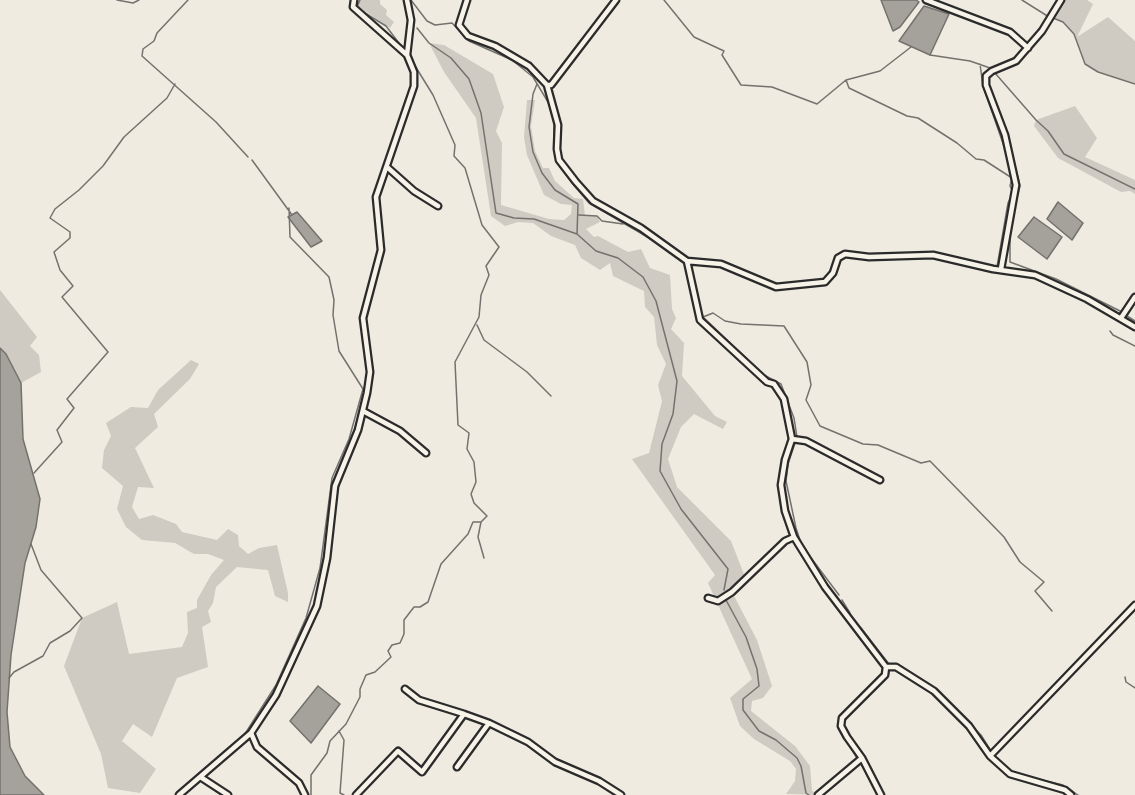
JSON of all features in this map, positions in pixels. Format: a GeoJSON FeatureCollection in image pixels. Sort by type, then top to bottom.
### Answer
{"type":"FeatureCollection","features":[{"type":"Feature","properties":{"kind":"street"},"geometry":{"type":"LineString","coordinates":[[179,795],[202,778],[251,734],[276,694],[317,606],[327,558],[335,486],[358,430],[363,411],[370,372],[363,318],[381,250],[376,197],[414,86],[414,72],[407,55],[353,7],[354,0]]}},
{"type":"Feature","properties":{"kind":"street"},"geometry":{"type":"LineString","coordinates":[[407,0],[411,20],[407,55]]}},
{"type":"Feature","properties":{"kind":"street"},"geometry":{"type":"LineString","coordinates":[[467,0],[459,26],[468,36],[495,46],[522,61],[548,85],[549,99],[556,114],[560,159],[576,182],[593,201],[641,228],[687,261],[721,264],[776,287],[825,282],[833,273],[838,258],[845,254],[869,257],[933,255],[1035,275],[1135,327]]}},
{"type":"Feature","properties":{"kind":"street"},"geometry":{"type":"LineString","coordinates":[[548,85],[551,85],[557,78],[616,0]]}},
{"type":"Feature","properties":{"kind":"street"},"geometry":{"type":"LineString","coordinates":[[926,0],[1010,32],[1028,48]]}},
{"type":"Feature","properties":{"kind":"street"},"geometry":{"type":"LineString","coordinates":[[1001,269],[1016,185],[1005,135],[986,85],[986,76],[1016,61],[1050,20],[1061,0]]}},
{"type":"Feature","properties":{"kind":"street"},"geometry":{"type":"LineString","coordinates":[[387,167],[414,191],[438,206]]}},
{"type":"Feature","properties":{"kind":"street"},"geometry":{"type":"LineString","coordinates":[[687,261],[699,320],[767,382],[774,384],[784,399],[792,439],[784,460],[781,485],[785,511],[794,537],[799,549],[825,587],[886,668],[885,675],[842,718],[841,726],[862,758],[881,795]]}},
{"type":"Feature","properties":{"kind":"street"},"geometry":{"type":"LineString","coordinates":[[1121,318],[1135,297]]}},
{"type":"Feature","properties":{"kind":"street"},"geometry":{"type":"LineString","coordinates":[[363,411],[400,431],[426,453]]}},
{"type":"Feature","properties":{"kind":"street"},"geometry":{"type":"LineString","coordinates":[[792,439],[806,441],[880,480]]}},
{"type":"Feature","properties":{"kind":"street"},"geometry":{"type":"LineString","coordinates":[[708,598],[718,601],[732,592],[785,541],[794,537]]}},
{"type":"Feature","properties":{"kind":"street"},"geometry":{"type":"LineString","coordinates":[[990,756],[1135,605]]}},
{"type":"Feature","properties":{"kind":"street"},"geometry":{"type":"LineString","coordinates":[[886,668],[896,667],[934,691],[969,726],[990,756],[1010,774],[1065,790],[1071,795]]}},
{"type":"Feature","properties":{"kind":"street"},"geometry":{"type":"LineString","coordinates":[[405,689],[419,700],[489,723],[528,742],[555,762],[599,781],[621,795]]}},
{"type":"Feature","properties":{"kind":"street"},"geometry":{"type":"LineString","coordinates":[[356,795],[398,751],[422,772],[464,714]]}},
{"type":"Feature","properties":{"kind":"street"},"geometry":{"type":"LineString","coordinates":[[457,767],[489,723]]}},
{"type":"Feature","properties":{"kind":"street"},"geometry":{"type":"LineString","coordinates":[[251,734],[257,747],[298,783],[305,795]]}},
{"type":"Feature","properties":{"kind":"street"},"geometry":{"type":"LineString","coordinates":[[818,795],[862,758]]}},
{"type":"Feature","properties":{"kind":"street"},"geometry":{"type":"LineString","coordinates":[[202,778],[228,795]]}},
{"type":"Feature","properties":{"kind":"shaded area"},"geometry":{"type":"Polygon","coordinates":[[[356,0],[380,0],[380,4],[387,10],[386,15],[394,22],[390,28],[356,5],[356,0]]]}},
{"type":"Feature","properties":{"kind":"shaded area"},"geometry":{"type":"Polygon","coordinates":[[[881,0],[916,0],[919,2],[900,27],[893,31],[881,0]]]}},
{"type":"Feature","properties":{"kind":"shaded area"},"geometry":{"type":"Polygon","coordinates":[[[1061,0],[1087,0],[1093,4],[1077,37],[1108,17],[1135,41],[1135,84],[1098,72],[1085,64],[1074,34],[1063,22],[1052,17],[1061,0]]]}},
{"type":"Feature","properties":{"kind":"shaded area"},"geometry":{"type":"Polygon","coordinates":[[[924,6],[949,14],[930,55],[899,41],[924,6]]]}},
{"type":"Feature","properties":{"kind":"shaded area"},"geometry":{"type":"Polygon","coordinates":[[[429,43],[444,45],[493,74],[504,107],[496,131],[502,143],[501,205],[549,219],[564,220],[571,214],[572,205],[561,204],[544,195],[527,155],[524,137],[527,100],[535,100],[531,126],[535,151],[543,168],[549,168],[555,181],[574,198],[583,199],[585,216],[597,216],[600,222],[586,229],[594,237],[598,236],[628,252],[641,249],[650,268],[670,275],[672,309],[676,318],[671,329],[684,343],[682,376],[715,416],[727,422],[723,429],[694,414],[681,427],[668,459],[677,487],[731,541],[745,577],[732,592],[757,640],[772,686],[763,698],[752,701],[751,711],[795,746],[810,766],[812,791],[823,795],[786,794],[795,781],[796,769],[790,761],[754,739],[740,726],[730,698],[752,679],[708,583],[715,575],[632,459],[649,453],[662,401],[658,385],[666,364],[657,345],[654,317],[645,307],[644,291],[613,276],[610,263],[600,270],[581,258],[575,245],[551,236],[533,223],[518,222],[505,226],[491,216],[476,118],[444,72],[429,43]]]}},
{"type":"Feature","properties":{"kind":"shaded area"},"geometry":{"type":"Polygon","coordinates":[[[1075,106],[1097,138],[1085,157],[1135,180],[1135,194],[1130,191],[1121,192],[1058,158],[1034,126],[1036,120],[1075,106]]]}},
{"type":"Feature","properties":{"kind":"shaded area"},"geometry":{"type":"Polygon","coordinates":[[[1058,202],[1083,223],[1072,240],[1047,219],[1058,202]]]}},
{"type":"Feature","properties":{"kind":"shaded area"},"geometry":{"type":"Polygon","coordinates":[[[297,212],[322,241],[311,247],[288,217],[297,212]]]}},
{"type":"Feature","properties":{"kind":"shaded area"},"geometry":{"type":"Polygon","coordinates":[[[1034,217],[1062,237],[1047,259],[1018,237],[1034,217]]]}},
{"type":"Feature","properties":{"kind":"shaded area"},"geometry":{"type":"Polygon","coordinates":[[[0,290],[37,337],[30,346],[39,355],[41,372],[21,383],[6,354],[0,348],[0,290]]]}},
{"type":"Feature","properties":{"kind":"shaded area"},"geometry":{"type":"Polygon","coordinates":[[[0,348],[6,354],[21,383],[23,439],[40,499],[36,527],[25,563],[11,655],[7,712],[10,747],[25,776],[44,795],[0,795],[0,348]]]}},
{"type":"Feature","properties":{"kind":"shaded area"},"geometry":{"type":"Polygon","coordinates":[[[191,360],[199,364],[190,379],[154,414],[158,427],[135,448],[154,488],[138,487],[132,507],[139,519],[153,515],[176,524],[182,532],[217,540],[228,529],[238,535],[239,546],[248,554],[259,548],[277,545],[288,602],[275,596],[268,570],[237,567],[216,587],[213,603],[208,611],[211,622],[202,627],[208,667],[177,678],[152,737],[133,724],[122,741],[156,769],[140,793],[108,788],[101,754],[64,666],[82,618],[117,602],[129,654],[182,647],[188,633],[187,612],[197,608],[197,600],[211,575],[224,560],[208,554],[194,554],[175,543],[142,540],[126,527],[117,509],[123,486],[102,468],[104,450],[111,436],[106,423],[131,407],[148,408],[158,390],[191,360]]]}},
{"type":"Feature","properties":{"kind":"shaded area"},"geometry":{"type":"Polygon","coordinates":[[[318,686],[340,704],[311,743],[290,721],[318,686]]]}},
{"type":"Feature","properties":{"kind":"waterway"},"geometry":{"type":"LineString","coordinates":[[117,0],[133,3],[139,0]]}},
{"type":"Feature","properties":{"kind":"waterway"},"geometry":{"type":"LineString","coordinates":[[188,0],[157,33],[154,41],[143,49],[142,56],[216,122],[248,157]]}},
{"type":"Feature","properties":{"kind":"waterway"},"geometry":{"type":"LineString","coordinates":[[357,7],[360,0]]}},
{"type":"Feature","properties":{"kind":"waterway"},"geometry":{"type":"LineString","coordinates":[[411,0],[427,21],[435,25],[452,23],[469,41],[512,60],[533,77],[551,107]]}},
{"type":"Feature","properties":{"kind":"waterway"},"geometry":{"type":"LineString","coordinates":[[664,0],[694,37],[724,51],[722,55],[741,85],[772,87],[817,104],[846,80],[880,71],[911,47]]}},
{"type":"Feature","properties":{"kind":"waterway"},"geometry":{"type":"LineString","coordinates":[[1022,0],[1049,17]]}},
{"type":"Feature","properties":{"kind":"waterway"},"geometry":{"type":"LineString","coordinates":[[360,10],[386,26],[402,47]]}},
{"type":"Feature","properties":{"kind":"waterway"},"geometry":{"type":"LineString","coordinates":[[1053,18],[1063,22],[1074,34],[1085,64],[1098,72],[1135,84]]}},
{"type":"Feature","properties":{"kind":"waterway"},"geometry":{"type":"LineString","coordinates":[[417,28],[429,43],[451,58],[469,79],[481,113],[496,213],[514,218],[534,219],[577,234],[596,251],[618,258],[643,277],[656,301],[677,381],[673,414],[662,444],[660,471],[681,509],[728,569],[724,590]]}},
{"type":"Feature","properties":{"kind":"waterway"},"geometry":{"type":"LineString","coordinates":[[409,51],[412,61],[433,95],[455,145],[454,156],[465,168],[482,225],[499,247],[486,266],[489,275],[481,295],[479,317],[455,362],[458,425],[469,433],[467,449],[474,462],[476,482],[471,494],[474,503],[487,516],[481,522],[478,537],[484,558]]}},
{"type":"Feature","properties":{"kind":"waterway"},"geometry":{"type":"LineString","coordinates":[[930,55],[970,61],[990,68]]}},
{"type":"Feature","properties":{"kind":"waterway"},"geometry":{"type":"LineString","coordinates":[[980,64],[983,86],[1007,155]]}},
{"type":"Feature","properties":{"kind":"waterway"},"geometry":{"type":"LineString","coordinates":[[990,75],[995,73],[1048,131],[1064,154],[1135,189]]}},
{"type":"Feature","properties":{"kind":"waterway"},"geometry":{"type":"LineString","coordinates":[[846,80],[849,88],[907,116],[918,118],[957,143],[976,159],[984,160],[1012,178],[1010,186],[1013,192],[1008,203],[997,267]]}},
{"type":"Feature","properties":{"kind":"waterway"},"geometry":{"type":"LineString","coordinates":[[34,473],[62,442],[57,430],[74,408],[67,399],[108,352],[62,297],[73,286],[60,270],[54,252],[70,238],[70,232],[50,218],[55,209],[79,190],[103,166],[124,137],[167,98],[175,84]]}},
{"type":"Feature","properties":{"kind":"waterway"},"geometry":{"type":"LineString","coordinates":[[537,84],[533,94],[529,127],[533,152],[542,173],[555,190],[578,204],[577,234]]}},
{"type":"Feature","properties":{"kind":"waterway"},"geometry":{"type":"LineString","coordinates":[[992,93],[997,108]]}},
{"type":"Feature","properties":{"kind":"waterway"},"geometry":{"type":"LineString","coordinates":[[554,120],[557,163],[572,183],[589,203],[656,242]]}},
{"type":"Feature","properties":{"kind":"waterway"},"geometry":{"type":"LineString","coordinates":[[1008,138],[1020,186],[1015,206]]}},
{"type":"Feature","properties":{"kind":"waterway"},"geometry":{"type":"LineString","coordinates":[[252,160],[292,215]]}},
{"type":"Feature","properties":{"kind":"waterway"},"geometry":{"type":"LineString","coordinates":[[243,737],[276,685],[306,618],[320,568],[332,478],[349,439],[363,389],[339,351],[333,315],[334,300],[329,277],[290,237],[289,208]]}},
{"type":"Feature","properties":{"kind":"waterway"},"geometry":{"type":"LineString","coordinates":[[579,215],[597,216],[602,221],[623,224]]}},
{"type":"Feature","properties":{"kind":"waterway"},"geometry":{"type":"LineString","coordinates":[[1010,231],[1010,262],[1056,279],[1122,312]]}},
{"type":"Feature","properties":{"kind":"waterway"},"geometry":{"type":"LineString","coordinates":[[675,255],[684,263],[696,314]]}},
{"type":"Feature","properties":{"kind":"waterway"},"geometry":{"type":"LineString","coordinates":[[797,437],[794,418],[781,384],[764,375],[703,317],[713,313],[725,321],[741,324],[784,326],[807,362],[811,385],[806,400],[820,426],[863,444],[878,445],[921,463],[930,461],[1004,537],[1020,562],[1044,582],[1035,591],[1052,611]]}},
{"type":"Feature","properties":{"kind":"waterway"},"geometry":{"type":"LineString","coordinates":[[1127,316],[1135,321]]}},
{"type":"Feature","properties":{"kind":"waterway"},"geometry":{"type":"LineString","coordinates":[[477,325],[484,340],[527,372],[551,396]]}},
{"type":"Feature","properties":{"kind":"waterway"},"geometry":{"type":"LineString","coordinates":[[1110,331],[1113,335],[1135,346]]}},
{"type":"Feature","properties":{"kind":"waterway"},"geometry":{"type":"LineString","coordinates":[[795,443],[788,464],[786,481],[796,528],[802,546],[839,595]]}},
{"type":"Feature","properties":{"kind":"waterway"},"geometry":{"type":"LineString","coordinates":[[311,795],[311,775],[327,753],[330,741],[346,724],[360,697],[360,689],[366,675],[375,672],[391,657],[388,651],[392,645],[400,643],[404,634],[404,620],[414,607],[420,607],[428,602],[441,564],[468,534],[473,522],[481,522]]}},
{"type":"Feature","properties":{"kind":"waterway"},"geometry":{"type":"LineString","coordinates":[[9,678],[14,672],[43,656],[50,643],[70,631],[82,618],[41,570],[31,544]]}},
{"type":"Feature","properties":{"kind":"waterway"},"geometry":{"type":"LineString","coordinates":[[814,575],[822,587]]}},
{"type":"Feature","properties":{"kind":"waterway"},"geometry":{"type":"LineString","coordinates":[[825,591],[855,631]]}},
{"type":"Feature","properties":{"kind":"waterway"},"geometry":{"type":"LineString","coordinates":[[726,600],[746,637],[757,669],[759,686],[743,699],[743,710],[759,731],[776,740],[797,758],[801,766],[806,793],[809,795]]}},
{"type":"Feature","properties":{"kind":"waterway"},"geometry":{"type":"LineString","coordinates":[[842,600],[850,613]]}},
{"type":"Feature","properties":{"kind":"waterway"},"geometry":{"type":"LineString","coordinates":[[861,628],[889,664],[893,665]]}},
{"type":"Feature","properties":{"kind":"waterway"},"geometry":{"type":"LineString","coordinates":[[858,634],[865,643]]}},
{"type":"Feature","properties":{"kind":"waterway"},"geometry":{"type":"LineString","coordinates":[[898,665],[937,690],[945,699]]}},
{"type":"Feature","properties":{"kind":"waterway"},"geometry":{"type":"LineString","coordinates":[[1125,677],[1126,682],[1135,688]]}},
{"type":"Feature","properties":{"kind":"waterway"},"geometry":{"type":"LineString","coordinates":[[857,758],[838,726],[839,718],[874,682]]}},
{"type":"Feature","properties":{"kind":"waterway"},"geometry":{"type":"LineString","coordinates":[[961,715],[981,735],[991,751]]}},
{"type":"Feature","properties":{"kind":"waterway"},"geometry":{"type":"LineString","coordinates":[[339,731],[344,740],[340,793],[344,795]]}},
{"type":"Feature","properties":{"kind":"waterway"},"geometry":{"type":"LineString","coordinates":[[994,756],[1013,773]]}},
{"type":"Feature","properties":{"kind":"waterway"},"geometry":{"type":"LineString","coordinates":[[861,764],[869,776]]}},
{"type":"Feature","properties":{"kind":"waterway"},"geometry":{"type":"LineString","coordinates":[[1020,775],[1033,778]]}},
{"type":"Feature","properties":{"kind":"waterway"},"geometry":{"type":"LineString","coordinates":[[188,783],[194,779]]}},
{"type":"Feature","properties":{"kind":"waterway"},"geometry":{"type":"LineString","coordinates":[[1038,779],[1063,785],[1078,795]]}}]}
